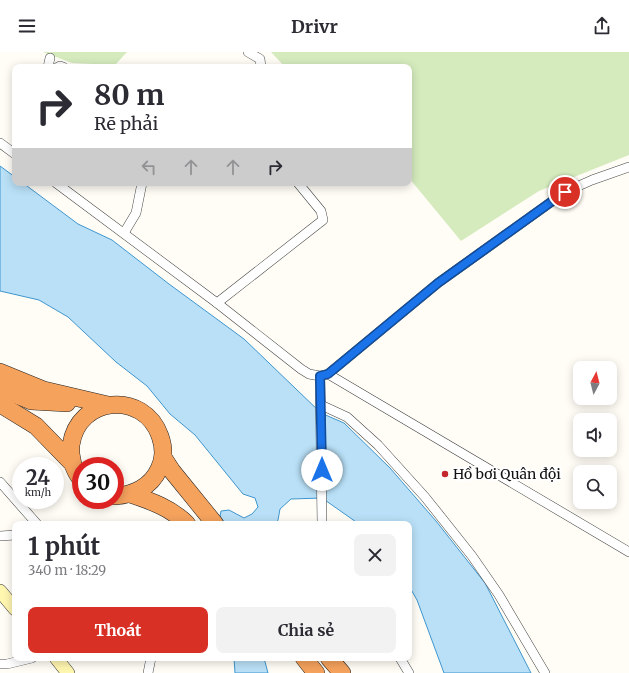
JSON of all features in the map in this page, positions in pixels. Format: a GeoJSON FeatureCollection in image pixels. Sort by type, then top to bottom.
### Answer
{"type":"FeatureCollection","features":[{"type":"Feature","properties":{"kind":"highway"},"geometry":{"type":"LineString","coordinates":[[0,372],[44,390],[72,398],[108,405]]}},
{"type":"Feature","properties":{"kind":"highway"},"geometry":{"type":"LineString","coordinates":[[0,388],[31,402],[108,405],[122,404],[136,408],[148,417],[158,428],[162,442],[163,457],[159,469],[152,480],[142,489],[124,495]]}},
{"type":"Feature","properties":{"kind":"highway"},"geometry":{"type":"LineString","coordinates":[[31,402],[72,463]]}},
{"type":"Feature","properties":{"kind":"highway"},"geometry":{"type":"LineString","coordinates":[[0,404],[36,426],[72,463]]}},
{"type":"Feature","properties":{"kind":"highway"},"geometry":{"type":"LineString","coordinates":[[72,463],[70,450],[72,438],[77,426],[85,416],[96,409],[108,405]]}},
{"type":"Feature","properties":{"kind":"highway"},"geometry":{"type":"LineString","coordinates":[[163,457],[172,471],[213,521]]}},
{"type":"Feature","properties":{"kind":"highway"},"geometry":{"type":"LineString","coordinates":[[124,495],[162,506],[179,516],[184,521]]}},
{"type":"Feature","properties":{"kind":"highway"},"geometry":{"type":"LineString","coordinates":[[306,661],[316,673]]}},
{"type":"Feature","properties":{"kind":"highway"},"geometry":{"type":"LineString","coordinates":[[332,661],[342,673]]}},
{"type":"Feature","properties":{"kind":"street"},"geometry":{"type":"LineString","coordinates":[[248,52],[260,59],[261,64]]}},
{"type":"Feature","properties":{"kind":"street"},"geometry":{"type":"LineString","coordinates":[[0,143],[12,152]]}},
{"type":"Feature","properties":{"kind":"street"},"geometry":{"type":"LineString","coordinates":[[322,521],[321,409],[324,375],[438,283],[565,192],[592,180],[629,167]]}},
{"type":"Feature","properties":{"kind":"street"},"geometry":{"type":"LineString","coordinates":[[60,186],[217,303],[301,369],[309,374],[324,375],[629,552]]}},
{"type":"Feature","properties":{"kind":"street"},"geometry":{"type":"LineString","coordinates":[[124,233],[136,213],[141,186]]}},
{"type":"Feature","properties":{"kind":"street"},"geometry":{"type":"LineString","coordinates":[[217,303],[323,220],[321,211],[300,186]]}},
{"type":"Feature","properties":{"kind":"street"},"geometry":{"type":"LineString","coordinates":[[321,409],[347,418],[378,445],[425,497],[472,556],[499,595],[545,673]]}},
{"type":"Feature","properties":{"kind":"street"},"geometry":{"type":"LineString","coordinates":[[0,482],[34,521]]}},
{"type":"Feature","properties":{"kind":"street"},"geometry":{"type":"LineString","coordinates":[[0,536],[12,535]]}},
{"type":"Feature","properties":{"kind":"street"},"geometry":{"type":"LineString","coordinates":[[0,591],[12,605]]}},
{"type":"Feature","properties":{"kind":"street"},"geometry":{"type":"LineString","coordinates":[[0,664],[20,661]]}},
{"type":"Feature","properties":{"kind":"street"},"geometry":{"type":"LineString","coordinates":[[58,661],[68,673]]}},
{"type":"Feature","properties":{"kind":"street"},"geometry":{"type":"LineString","coordinates":[[148,673],[150,661]]}},
{"type":"Feature","properties":{"kind":"street"},"geometry":{"type":"LineString","coordinates":[[402,661],[409,673]]}},
{"type":"Feature","properties":{"kind":"green space"},"geometry":{"type":"Polygon","coordinates":[[[43,52],[127,52],[116,64],[72,63],[43,52]]]}},
{"type":"Feature","properties":{"kind":"green space"},"geometry":{"type":"Polygon","coordinates":[[[271,52],[629,52],[629,155],[539,191],[461,241],[412,182],[412,64],[282,64],[271,52]]]}},
{"type":"Feature","properties":{"kind":"water"},"geometry":{"type":"Polygon","coordinates":[[[0,166],[12,175],[12,186],[27,186],[78,224],[112,240],[244,339],[321,413],[344,423],[390,468],[436,521],[485,583],[531,673],[444,673],[417,600],[412,591],[412,521],[355,521],[322,498],[291,499],[280,509],[278,521],[223,521],[220,517],[221,511],[229,510],[244,518],[252,514],[258,507],[255,498],[243,494],[195,435],[170,414],[147,386],[116,362],[68,317],[39,300],[0,291],[0,166]]]}},
{"type":"Feature","properties":{"kind":"water"},"geometry":{"type":"Polygon","coordinates":[[[234,661],[265,661],[268,673],[235,673],[234,661]]]}},
{"type":"Feature","properties":{"kind":"place","name":"Hồ bơi Quân đội"},"geometry":{"type":"Point","coordinates":[445,474]}},
{"type":"Feature","properties":{"kind":"route"},"geometry":{"type":"LineString","coordinates":[[322,470],[320,376],[328,374],[438,283],[565,192]]}}]}
